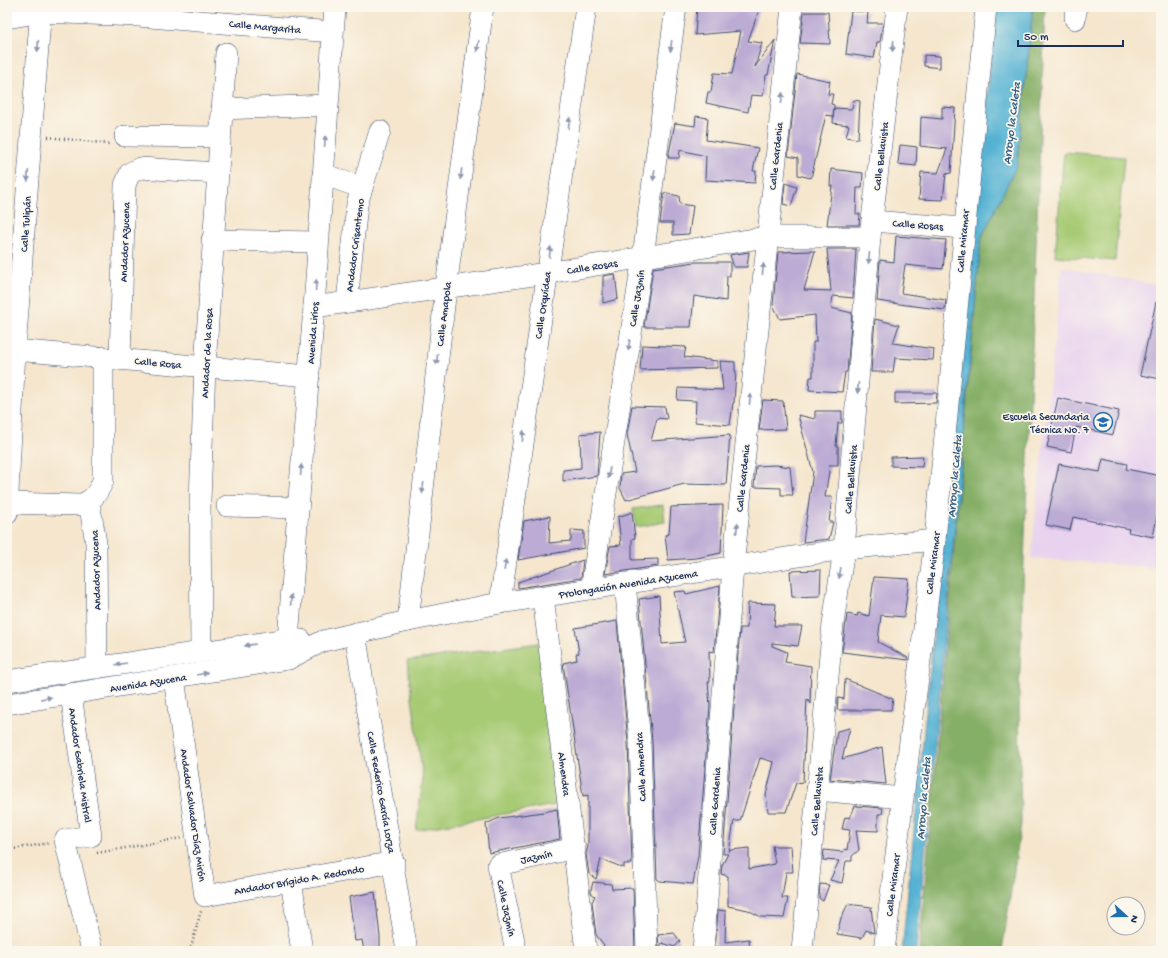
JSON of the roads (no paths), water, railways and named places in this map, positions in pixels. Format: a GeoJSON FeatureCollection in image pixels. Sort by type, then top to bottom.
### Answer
{"type":"FeatureCollection","features":[{"type":"Feature","properties":{"kind":"street","name":"Avenida Lirios"},"geometry":{"type":"LineString","coordinates":[[288,649],[335,7]]}},
{"type":"Feature","properties":{"kind":"street","name":"Calle Amapola"},"geometry":{"type":"LineString","coordinates":[[408,621],[446,288],[483,7]]}},
{"type":"Feature","properties":{"kind":"street","name":"Calle Orquídea"},"geometry":{"type":"LineString","coordinates":[[500,603],[546,273],[586,7]]}},
{"type":"Feature","properties":{"kind":"street","name":"Calle Jazmín"},"geometry":{"type":"LineString","coordinates":[[592,589],[592,576],[643,257],[676,7]]}},
{"type":"Feature","properties":{"kind":"street","name":"Calle Gardenia"},"geometry":{"type":"LineString","coordinates":[[703,951],[733,567],[766,237],[792,7]]}},
{"type":"Feature","properties":{"kind":"street","name":"Calle Bellavista"},"geometry":{"type":"LineString","coordinates":[[802,951],[832,624],[844,549],[871,229],[897,7]]}},
{"type":"Feature","properties":{"kind":"street","name":"Calle Miramar"},"geometry":{"type":"LineString","coordinates":[[884,951],[935,540],[963,228],[986,7]]}},
{"type":"Feature","properties":{"kind":"street","name":"Calle Margarita"},"geometry":{"type":"LineString","coordinates":[[7,18],[41,10],[233,15],[332,32]]}},
{"type":"Feature","properties":{"kind":"street","name":"Calle Tulipán"},"geometry":{"type":"LineString","coordinates":[[7,508],[11,351],[41,10]]}},
{"type":"Feature","properties":{"kind":"street","name":"Andador de la Rosa"},"geometry":{"type":"LineString","coordinates":[[201,652],[200,501],[205,366],[212,240],[226,54]]}},
{"type":"Feature","properties":{"kind":"street"},"geometry":{"type":"LineString","coordinates":[[222,109],[328,105]]}},
{"type":"Feature","properties":{"kind":"street","name":"Andador Crisantemo"},"geometry":{"type":"LineString","coordinates":[[347,302],[357,204],[380,131]]}},
{"type":"Feature","properties":{"kind":"street"},"geometry":{"type":"LineString","coordinates":[[118,140],[220,137]]}},
{"type":"Feature","properties":{"kind":"street","name":"Andador Azucena"},"geometry":{"type":"LineString","coordinates":[[97,668],[96,543],[89,502],[97,494],[102,481],[125,185],[130,173],[140,168],[217,172]]}},
{"type":"Feature","properties":{"kind":"street","name":"Andador Crisantemo"},"geometry":{"type":"LineString","coordinates":[[323,174],[362,188]]}},
{"type":"Feature","properties":{"kind":"street","name":"Calle Rosas"},"geometry":{"type":"LineString","coordinates":[[314,307],[546,273],[766,237],[871,229],[963,228]]}},
{"type":"Feature","properties":{"kind":"street"},"geometry":{"type":"LineString","coordinates":[[212,240],[318,242]]}},
{"type":"Feature","properties":{"kind":"street","name":"Calle Rosa"},"geometry":{"type":"LineString","coordinates":[[11,351],[112,358],[309,376]]}},
{"type":"Feature","properties":{"kind":"street"},"geometry":{"type":"LineString","coordinates":[[7,508],[79,505],[89,502]]}},
{"type":"Feature","properties":{"kind":"street"},"geometry":{"type":"LineString","coordinates":[[226,506],[298,508]]}},
{"type":"Feature","properties":{"kind":"street","name":"Prolongación Avenida Azucema"},"geometry":{"type":"LineString","coordinates":[[288,649],[408,621],[500,603],[844,549],[935,540]]}},
{"type":"Feature","properties":{"kind":"street","name":"Calle Almendra"},"geometry":{"type":"LineString","coordinates":[[625,583],[640,742],[647,951]]}},
{"type":"Feature","properties":{"kind":"street","name":"Almendra"},"geometry":{"type":"LineString","coordinates":[[542,597],[575,848],[586,951]]}},
{"type":"Feature","properties":{"kind":"street","name":"Calle Federico García Lorza"},"geometry":{"type":"LineString","coordinates":[[355,633],[394,862],[407,951]]}},
{"type":"Feature","properties":{"kind":"street","name":"Avenida Azucena"},"geometry":{"type":"LineString","coordinates":[[7,682],[201,652],[288,649]]}},
{"type":"Feature","properties":{"kind":"street","name":"Avenida Azucena"},"geometry":{"type":"LineString","coordinates":[[7,704],[174,678],[288,649]]}},
{"type":"Feature","properties":{"kind":"street","name":"Andador Salvador Díaz Mirón"},"geometry":{"type":"LineString","coordinates":[[174,678],[205,896]]}},
{"type":"Feature","properties":{"kind":"street","name":"Andador Gabriela Mistral"},"geometry":{"type":"LineString","coordinates":[[71,694],[91,836],[67,849],[92,951]]}},
{"type":"Feature","properties":{"kind":"street"},"geometry":{"type":"LineString","coordinates":[[817,790],[903,798]]}},
{"type":"Feature","properties":{"kind":"street","name":"Jazmín"},"geometry":{"type":"LineString","coordinates":[[498,865],[575,848]]}},
{"type":"Feature","properties":{"kind":"street","name":"Andador Brígido A. Redondo"},"geometry":{"type":"LineString","coordinates":[[205,896],[394,862]]}},
{"type":"Feature","properties":{"kind":"street","name":"Calle Jazmín"},"geometry":{"type":"LineString","coordinates":[[498,865],[516,951]]}},
{"type":"Feature","properties":{"kind":"street"},"geometry":{"type":"LineString","coordinates":[[291,881],[302,951]]}},
{"type":"Feature","properties":{"kind":"water","name":"Arroyo la Caleta"},"geometry":{"type":"Polygon","coordinates":[[[996,7],[1033,7],[1017,165],[981,238],[916,951],[902,951],[996,7]]]}},
{"type":"Feature","properties":{"kind":"place","name":"Escuela Secundaria Técnica No. 7"},"geometry":{"type":"Point","coordinates":[1103,422]}}]}
